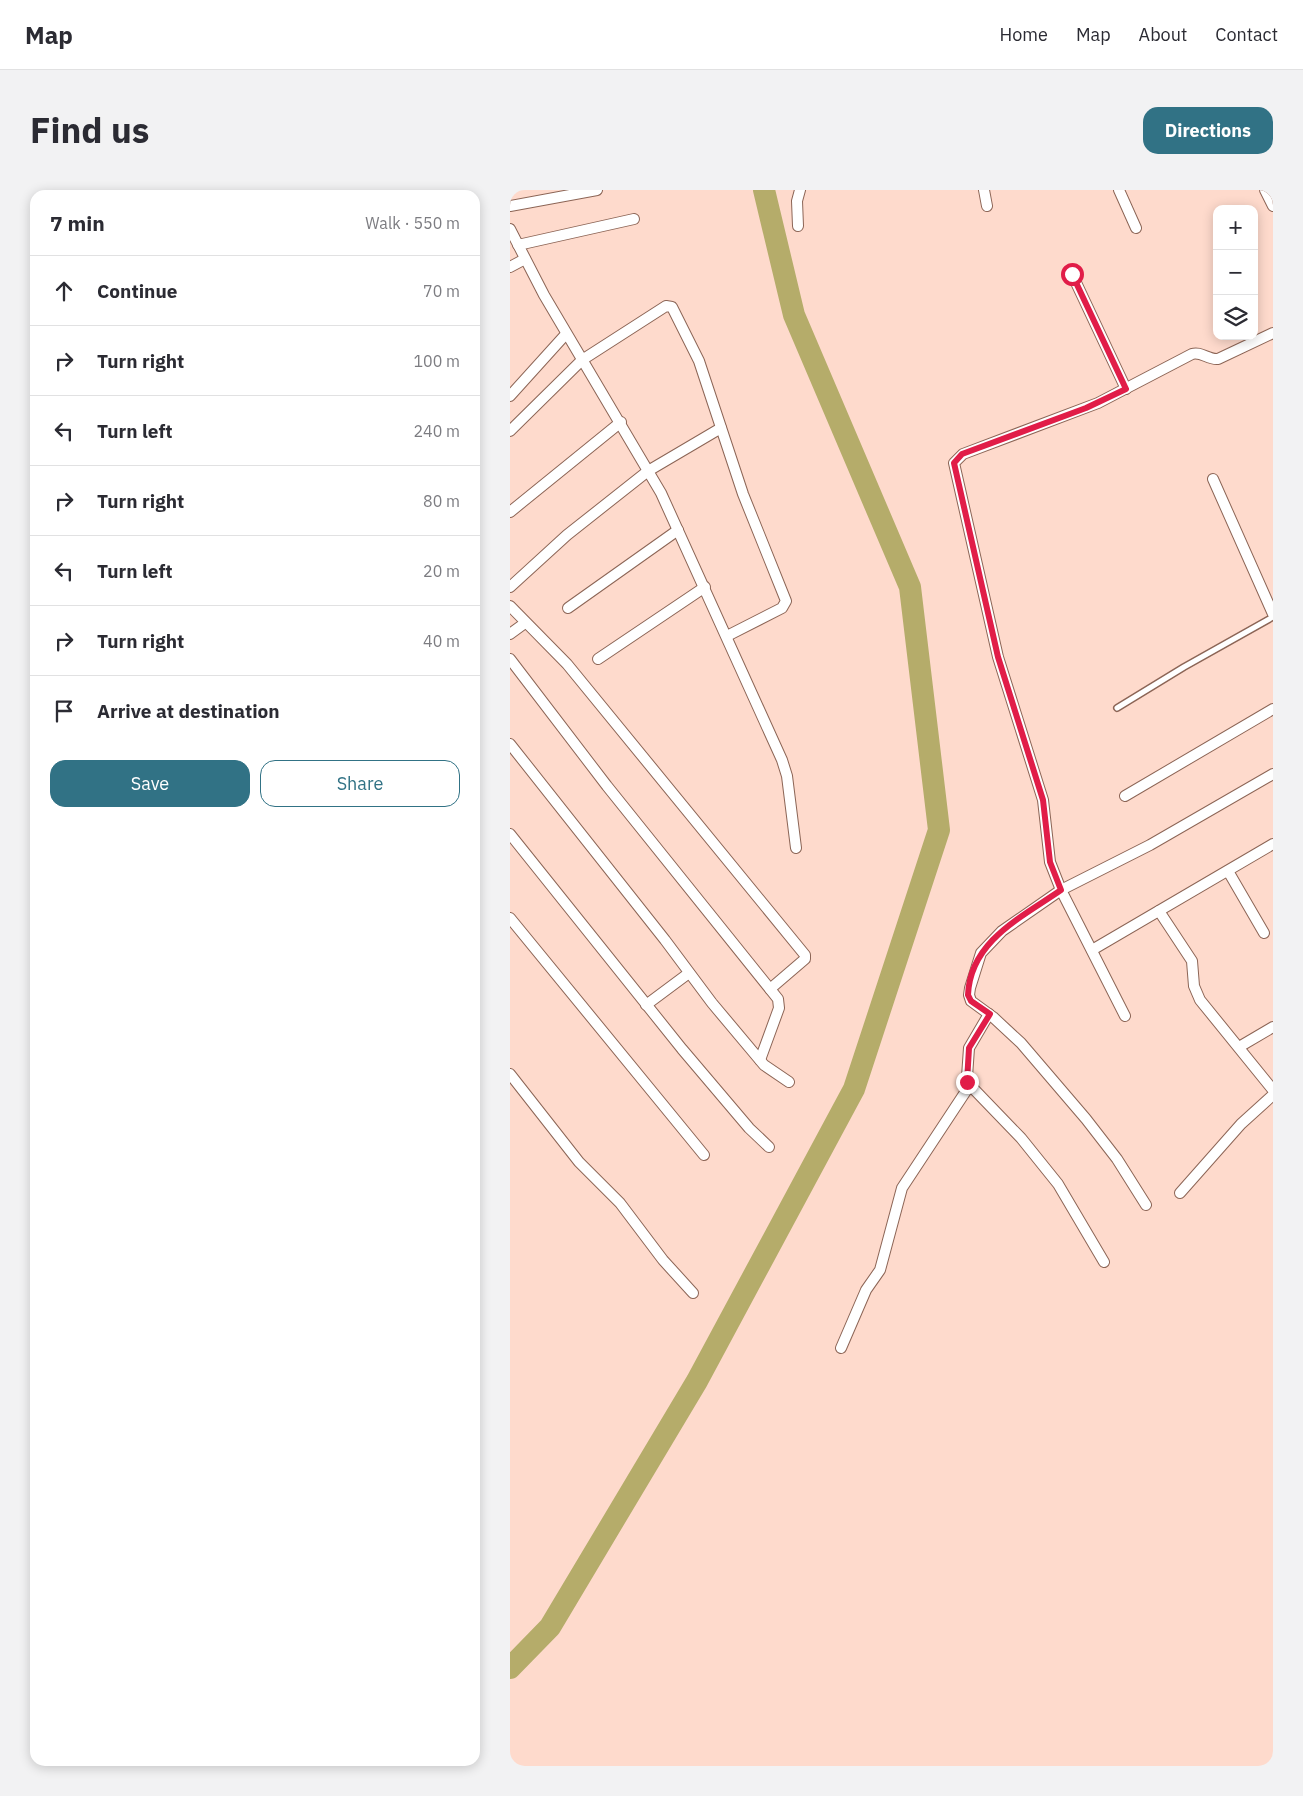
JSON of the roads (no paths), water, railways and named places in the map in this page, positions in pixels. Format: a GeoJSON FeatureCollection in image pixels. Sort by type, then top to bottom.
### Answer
{"type":"FeatureCollection","features":[{"type":"Feature","properties":{"kind":"street"},"geometry":{"type":"LineString","coordinates":[[510,206],[597,190]]}},
{"type":"Feature","properties":{"kind":"street"},"geometry":{"type":"LineString","coordinates":[[798,226],[797,201],[800,190]]}},
{"type":"Feature","properties":{"kind":"street"},"geometry":{"type":"LineString","coordinates":[[984,190],[987,206]]}},
{"type":"Feature","properties":{"kind":"street"},"geometry":{"type":"LineString","coordinates":[[1119,190],[1136,228]]}},
{"type":"Feature","properties":{"kind":"street"},"geometry":{"type":"LineString","coordinates":[[1265,190],[1273,206]]}},
{"type":"Feature","properties":{"kind":"street"},"geometry":{"type":"LineString","coordinates":[[518,245],[634,219]]}},
{"type":"Feature","properties":{"kind":"street"},"geometry":{"type":"LineString","coordinates":[[510,229],[566,334],[621,422],[648,471],[705,587],[782,760],[787,776],[796,848]]}},
{"type":"Feature","properties":{"kind":"street"},"geometry":{"type":"LineString","coordinates":[[510,267],[525,259]]}},
{"type":"Feature","properties":{"kind":"street"},"geometry":{"type":"LineString","coordinates":[[1072,274],[1126,389]]}},
{"type":"Feature","properties":{"kind":"street"},"geometry":{"type":"LineString","coordinates":[[510,431],[582,360],[661,308],[670,305],[675,311],[699,361],[743,494],[786,603],[782,608],[727,636]]}},
{"type":"Feature","properties":{"kind":"street"},"geometry":{"type":"LineString","coordinates":[[1125,1016],[1061,890],[1050,862],[1043,800],[998,657],[954,463],[962,454],[1086,408],[1192,354],[1198,353],[1210,359],[1218,360],[1273,333]]}},
{"type":"Feature","properties":{"kind":"street"},"geometry":{"type":"LineString","coordinates":[[510,396],[566,334]]}},
{"type":"Feature","properties":{"kind":"street"},"geometry":{"type":"LineString","coordinates":[[510,512],[621,422]]}},
{"type":"Feature","properties":{"kind":"street"},"geometry":{"type":"LineString","coordinates":[[510,587],[568,535],[648,471],[722,428]]}},
{"type":"Feature","properties":{"kind":"street"},"geometry":{"type":"LineString","coordinates":[[1213,479],[1273,616]]}},
{"type":"Feature","properties":{"kind":"street"},"geometry":{"type":"LineString","coordinates":[[568,608],[678,530]]}},
{"type":"Feature","properties":{"kind":"street"},"geometry":{"type":"LineString","coordinates":[[598,659],[705,587]]}},
{"type":"Feature","properties":{"kind":"street"},"geometry":{"type":"LineString","coordinates":[[510,606],[567,664],[805,955],[805,959],[770,989]]}},
{"type":"Feature","properties":{"kind":"street"},"geometry":{"type":"LineString","coordinates":[[510,634],[525,623]]}},
{"type":"Feature","properties":{"kind":"street"},"geometry":{"type":"LineString","coordinates":[[510,659],[607,786],[770,989],[780,1005],[760,1060]]}},
{"type":"Feature","properties":{"kind":"street"},"geometry":{"type":"LineString","coordinates":[[1125,796],[1273,709]]}},
{"type":"Feature","properties":{"kind":"street"},"geometry":{"type":"LineString","coordinates":[[510,744],[689,973],[760,1060],[768,1069],[789,1082]]}},
{"type":"Feature","properties":{"kind":"street"},"geometry":{"type":"LineString","coordinates":[[1146,1205],[1117,1158],[1086,1119],[1021,1043],[990,1014],[971,1001],[968,995],[981,953],[1002,930],[1061,890],[1150,845],[1273,774]]}},
{"type":"Feature","properties":{"kind":"street"},"geometry":{"type":"LineString","coordinates":[[510,834],[646,1005],[743,1121],[769,1147]]}},
{"type":"Feature","properties":{"kind":"street"},"geometry":{"type":"LineString","coordinates":[[1092,950],[1273,844]]}},
{"type":"Feature","properties":{"kind":"street"},"geometry":{"type":"LineString","coordinates":[[1228,870],[1264,933]]}},
{"type":"Feature","properties":{"kind":"street"},"geometry":{"type":"LineString","coordinates":[[1159,911],[1192,961],[1196,992],[1273,1090]]}},
{"type":"Feature","properties":{"kind":"street"},"geometry":{"type":"LineString","coordinates":[[510,918],[704,1155]]}},
{"type":"Feature","properties":{"kind":"street"},"geometry":{"type":"LineString","coordinates":[[646,1005],[689,973]]}},
{"type":"Feature","properties":{"kind":"street"},"geometry":{"type":"LineString","coordinates":[[840,1348],[866,1290],[880,1270],[902,1188],[964,1094],[967,1082],[969,1048],[990,1014]]}},
{"type":"Feature","properties":{"kind":"street"},"geometry":{"type":"LineString","coordinates":[[1239,1047],[1273,1028]]}},
{"type":"Feature","properties":{"kind":"street"},"geometry":{"type":"LineString","coordinates":[[510,1074],[580,1162],[620,1204],[663,1260],[693,1293]]}},
{"type":"Feature","properties":{"kind":"street"},"geometry":{"type":"LineString","coordinates":[[967,1082],[1021,1138],[1058,1184],[1104,1262]]}},
{"type":"Feature","properties":{"kind":"street"},"geometry":{"type":"LineString","coordinates":[[1180,1193],[1241,1124],[1273,1095]]}},
{"type":"Feature","properties":{"kind":"lane"},"geometry":{"type":"LineString","coordinates":[[1117,708],[1273,616]]}},
{"type":"Feature","properties":{"kind":"waterway"},"geometry":{"type":"LineString","coordinates":[[510,1668],[550,1627],[697,1381],[854,1089],[939,830],[910,587],[794,315],[764,190]]}}]}
